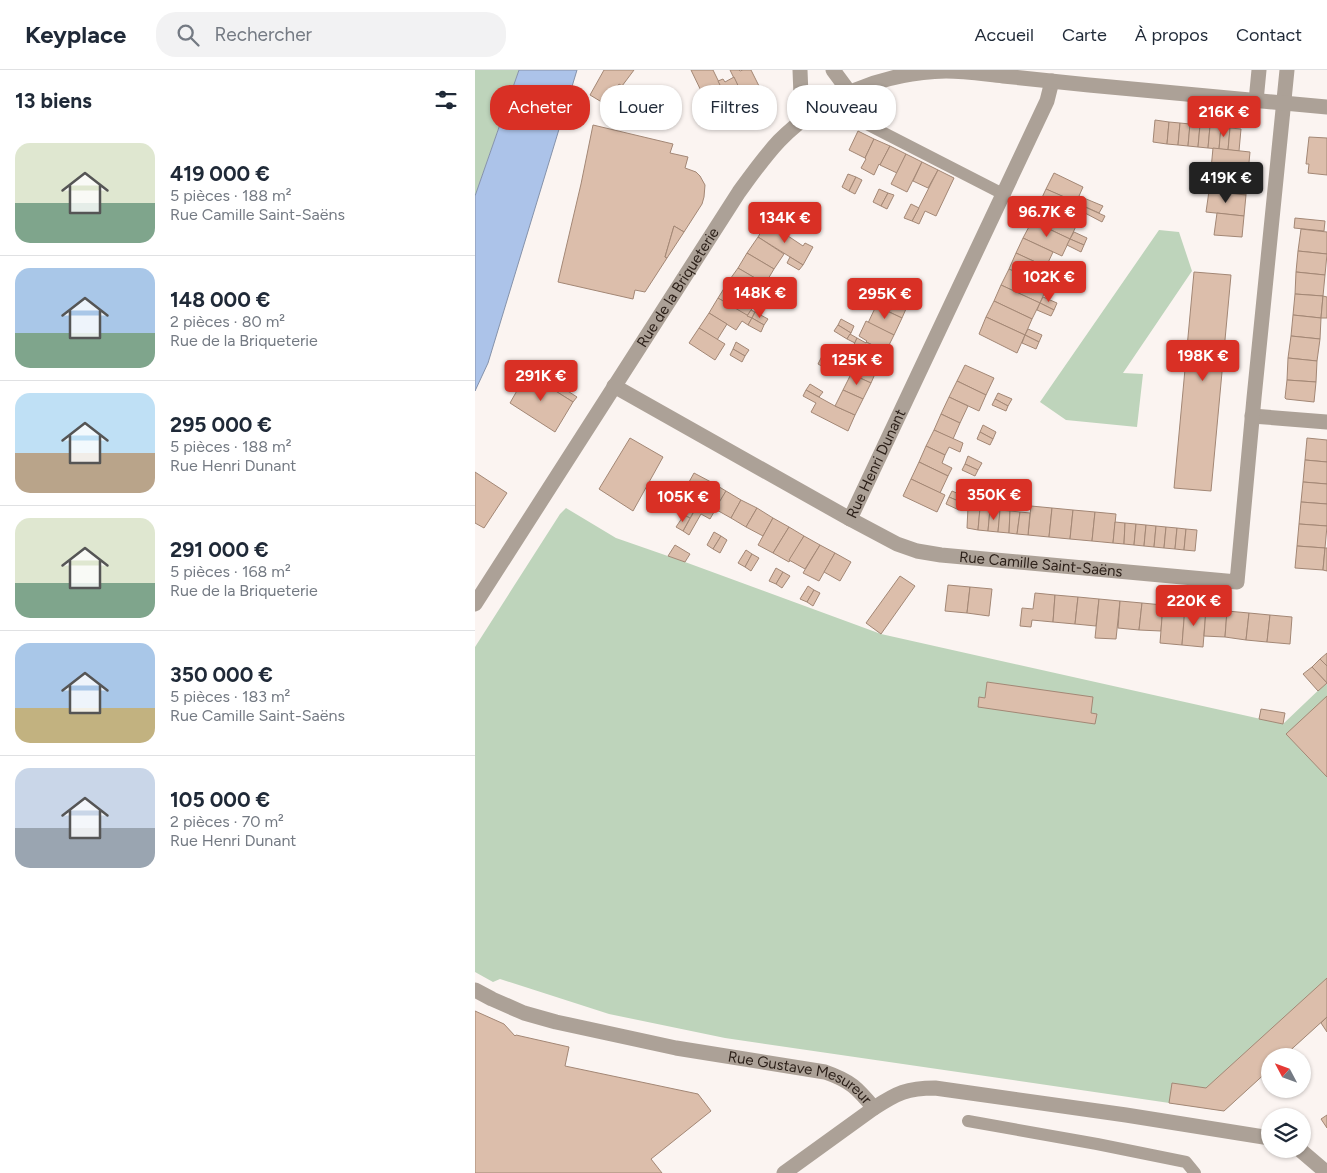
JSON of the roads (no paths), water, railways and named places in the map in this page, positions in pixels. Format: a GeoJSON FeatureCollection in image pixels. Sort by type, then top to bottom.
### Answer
{"type":"FeatureCollection","features":[{"type":"Feature","properties":{"kind":"street"},"geometry":{"type":"LineString","coordinates":[[800,70],[801,85]]}},
{"type":"Feature","properties":{"kind":"street"},"geometry":{"type":"LineString","coordinates":[[833,70],[845,85]]}},
{"type":"Feature","properties":{"kind":"street"},"geometry":{"type":"LineString","coordinates":[[1256,101],[1259,70]]}},
{"type":"Feature","properties":{"kind":"street"},"geometry":{"type":"LineString","coordinates":[[1282,103],[1287,70]]}},
{"type":"Feature","properties":{"kind":"street","name":"Rue de la Briqueterie"},"geometry":{"type":"LineString","coordinates":[[869,85],[898,76],[920,73],[973,72],[1327,108]]}},
{"type":"Feature","properties":{"kind":"street","name":"Rue Henri Dunant"},"geometry":{"type":"LineString","coordinates":[[615,386],[850,519],[1047,101],[1052,81]]}},
{"type":"Feature","properties":{"kind":"street","name":"Rue Camille Saint-Saëns"},"geometry":{"type":"LineString","coordinates":[[850,519],[897,544],[941,555],[1237,582],[1282,103]]}},
{"type":"Feature","properties":{"kind":"street","name":"Rue de la Briqueterie"},"geometry":{"type":"LineString","coordinates":[[475,604],[739,192],[764,157],[792,130]]}},
{"type":"Feature","properties":{"kind":"street"},"geometry":{"type":"LineString","coordinates":[[1252,416],[1327,422]]}},
{"type":"Feature","properties":{"kind":"street","name":"Rue Gustave Mesureur"},"geometry":{"type":"LineString","coordinates":[[475,990],[512,1008],[549,1021],[676,1048],[825,1072],[842,1078],[851,1084],[875,1108],[895,1095],[909,1090],[935,1088],[1261,1137]]}},
{"type":"Feature","properties":{"kind":"street"},"geometry":{"type":"LineString","coordinates":[[785,1173],[875,1108]]}},
{"type":"Feature","properties":{"kind":"street"},"geometry":{"type":"LineString","coordinates":[[1310,1158],[1327,1173]]}},
{"type":"Feature","properties":{"kind":"lane"},"geometry":{"type":"LineString","coordinates":[[878,130],[1003,194]]}},
{"type":"Feature","properties":{"kind":"lane"},"geometry":{"type":"LineString","coordinates":[[968,1121],[1186,1162],[1195,1173]]}},
{"type":"Feature","properties":{"kind":"water"},"geometry":{"type":"Polygon","coordinates":[[[519,70],[577,70],[572,85],[514,85],[519,70]]]}},
{"type":"Feature","properties":{"kind":"water"},"geometry":{"type":"Polygon","coordinates":[[[498,130],[559,130],[488,363],[475,391],[475,196],[498,130]]]}}]}
